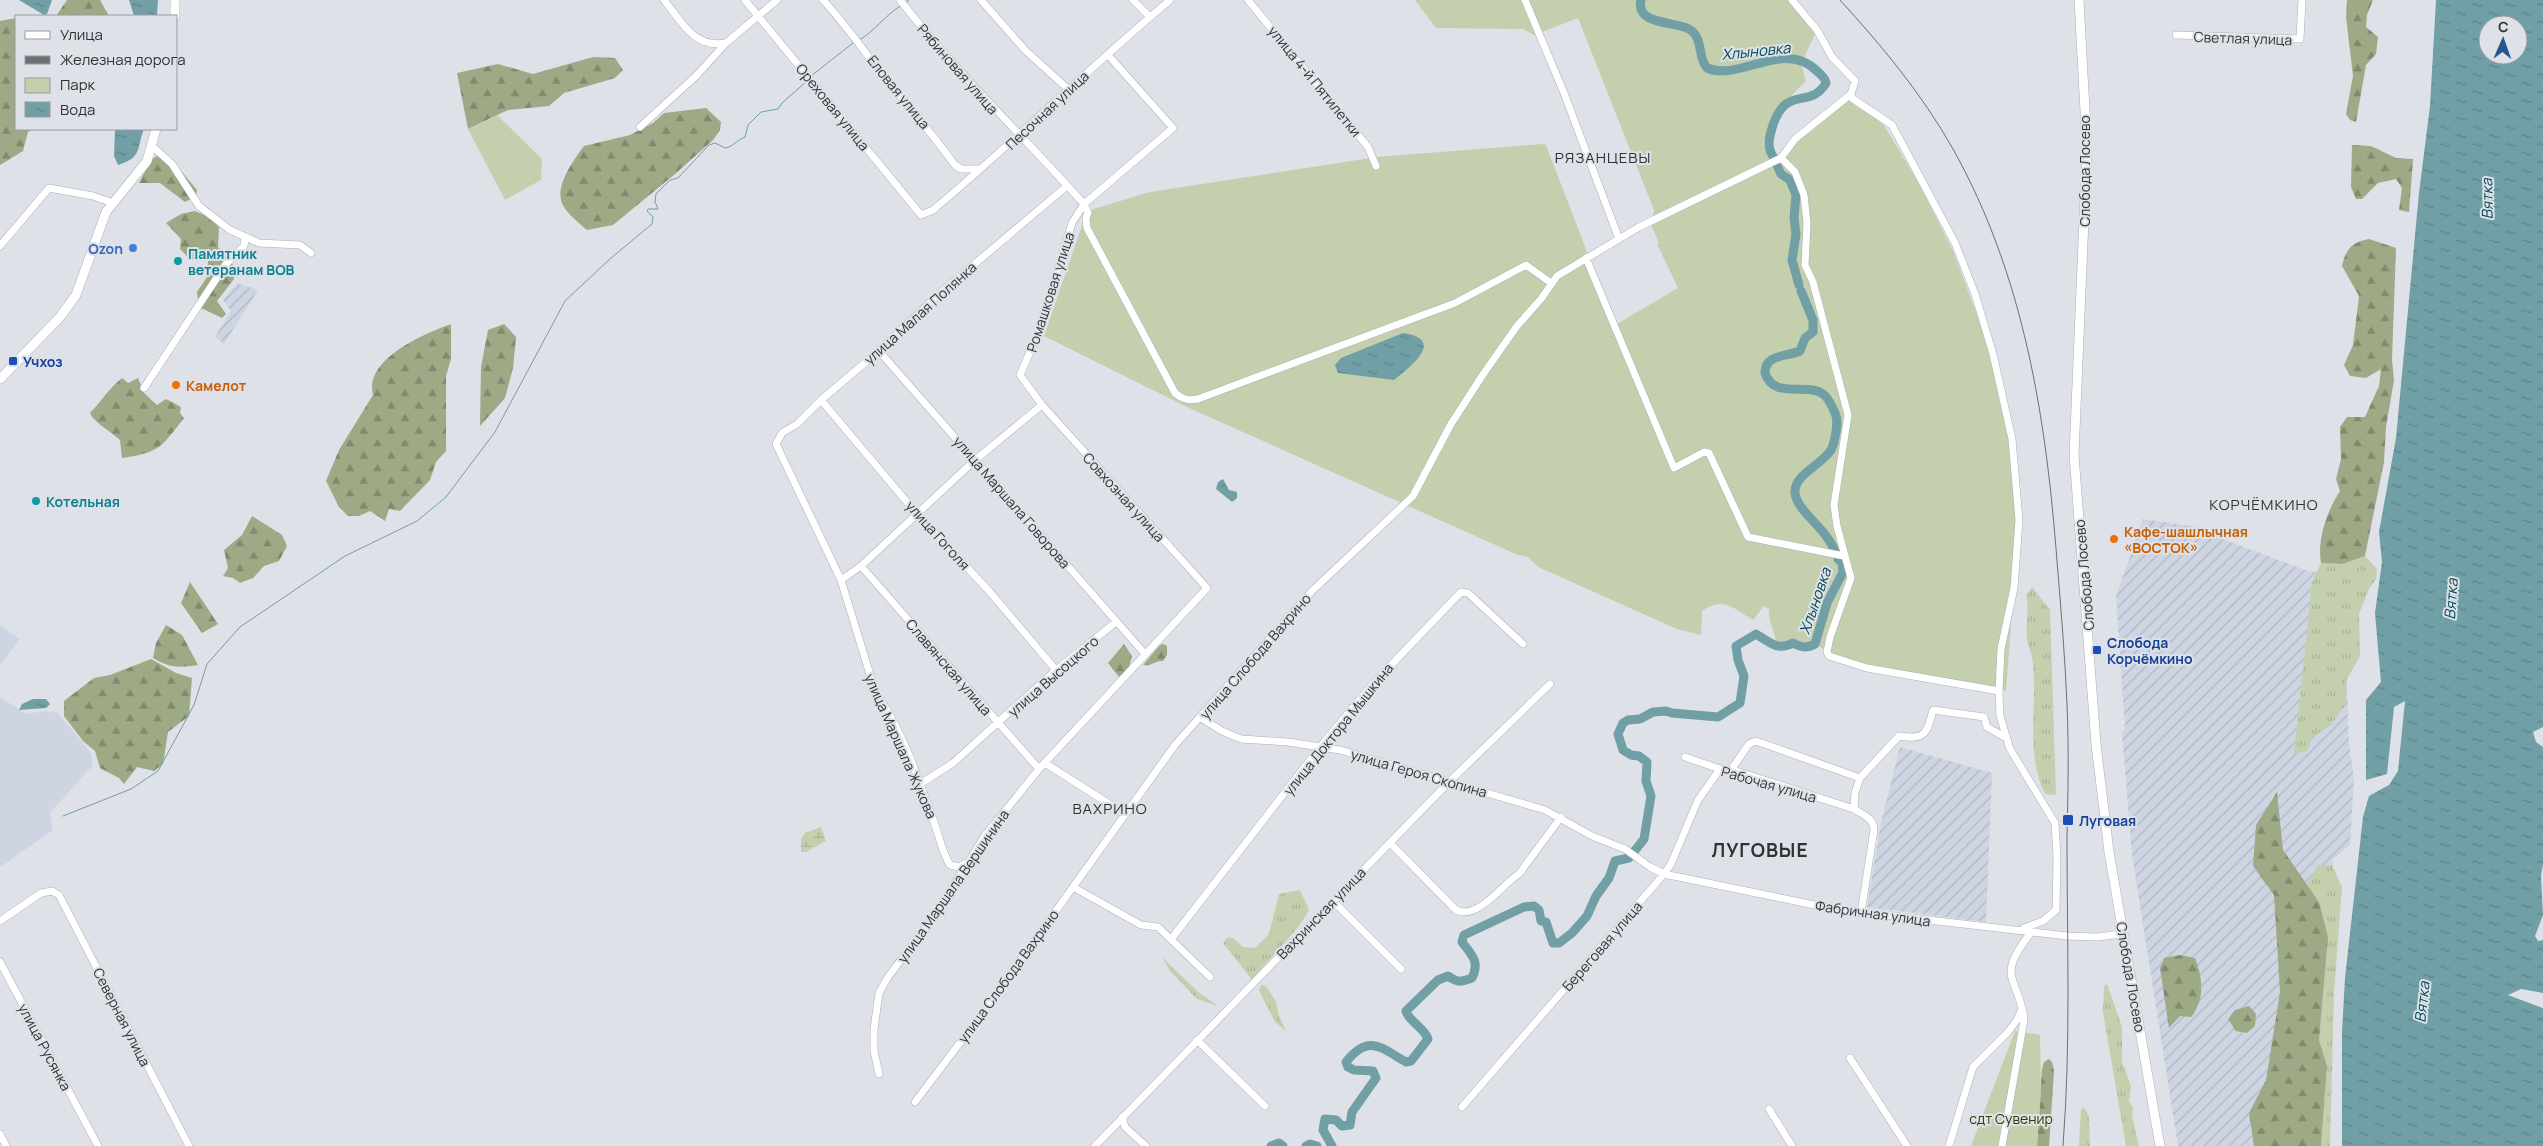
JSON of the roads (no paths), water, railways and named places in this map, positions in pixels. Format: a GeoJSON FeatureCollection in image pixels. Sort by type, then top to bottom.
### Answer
{"type":"FeatureCollection","features":[{"type":"Feature","properties":{"kind":"main road"},"geometry":{"type":"LineString","coordinates":[[175,0],[175,15]]}},
{"type":"Feature","properties":{"kind":"main road","name":"Слобода Лосево"},"geometry":{"type":"LineString","coordinates":[[2079,0],[2087,148],[2074,455],[2096,744],[2109,852],[2160,1146]]}},
{"type":"Feature","properties":{"kind":"main road"},"geometry":{"type":"LineString","coordinates":[[0,379],[60,317],[76,295],[96,235],[113,203],[147,161],[156,130]]}},
{"type":"Feature","properties":{"kind":"street"},"geometry":{"type":"LineString","coordinates":[[664,0],[696,39],[713,46],[726,43]]}},
{"type":"Feature","properties":{"kind":"street","name":"Ореховая улица"},"geometry":{"type":"LineString","coordinates":[[745,0],[921,215]]}},
{"type":"Feature","properties":{"kind":"street"},"geometry":{"type":"LineString","coordinates":[[640,127],[696,76],[726,43],[777,0]]}},
{"type":"Feature","properties":{"kind":"street","name":"Еловая улица"},"geometry":{"type":"LineString","coordinates":[[824,0],[955,165],[961,169],[980,169]]}},
{"type":"Feature","properties":{"kind":"street"},"geometry":{"type":"LineString","coordinates":[[981,0],[1026,51],[1068,89]]}},
{"type":"Feature","properties":{"kind":"street"},"geometry":{"type":"LineString","coordinates":[[1133,0],[1150,17]]}},
{"type":"Feature","properties":{"kind":"street","name":"Песочная улица"},"geometry":{"type":"LineString","coordinates":[[921,215],[926,215],[933,210],[1170,0]]}},
{"type":"Feature","properties":{"kind":"street","name":"улица 4-й Пятилетки"},"geometry":{"type":"LineString","coordinates":[[1248,0],[1368,147],[1376,166]]}},
{"type":"Feature","properties":{"kind":"street"},"geometry":{"type":"LineString","coordinates":[[1525,0],[1564,93],[1619,239]]}},
{"type":"Feature","properties":{"kind":"street"},"geometry":{"type":"LineString","coordinates":[[1792,0],[1817,30],[1832,57],[1854,81],[1851,94],[1821,116],[1795,139],[1775,161],[1795,172],[1804,195],[1807,223],[1805,270],[1813,282],[1848,406],[1843,458],[1834,505],[1844,556],[1852,578],[1830,637],[1827,652],[1829,656],[1867,668],[1999,691]]}},
{"type":"Feature","properties":{"kind":"street","name":"Светлая улица"},"geometry":{"type":"LineString","coordinates":[[2176,35],[2300,40],[2302,0]]}},
{"type":"Feature","properties":{"kind":"street","name":"Рябиновая улица"},"geometry":{"type":"LineString","coordinates":[[902,3],[934,44],[1084,204]]}},
{"type":"Feature","properties":{"kind":"street","name":"Ромашковая улица"},"geometry":{"type":"LineString","coordinates":[[1042,405],[1020,375],[1029,357],[1050,297],[1072,223],[1084,204],[1173,128],[1108,54]]}},
{"type":"Feature","properties":{"kind":"street"},"geometry":{"type":"LineString","coordinates":[[1851,94],[1856,101],[1892,125],[1955,243],[1975,294],[1993,354],[2012,439],[2019,520],[2014,588],[2003,635],[1999,691],[2000,716],[2010,749],[2055,823],[2056,836],[2056,910],[2050,917],[2024,928],[2022,932]]}},
{"type":"Feature","properties":{"kind":"street"},"geometry":{"type":"LineString","coordinates":[[152,146],[172,164],[199,206],[230,230],[245,238],[272,245],[300,246],[311,253]]}},
{"type":"Feature","properties":{"kind":"street","name":"улица Слобода Вахрино"},"geometry":{"type":"LineString","coordinates":[[915,1102],[1074,887],[1175,745],[1201,718],[1312,590],[1413,496],[1458,413],[1517,326],[1541,299],[1556,276],[1670,212],[1775,161]]}},
{"type":"Feature","properties":{"kind":"street","name":"улица Малая Полянка"},"geometry":{"type":"LineString","coordinates":[[776,444],[782,433],[797,424],[821,400],[879,351],[940,294],[1067,186]]}},
{"type":"Feature","properties":{"kind":"street"},"geometry":{"type":"LineString","coordinates":[[0,246],[49,188],[93,196],[113,203]]}},
{"type":"Feature","properties":{"kind":"street"},"geometry":{"type":"LineString","coordinates":[[1084,204],[1088,212],[1086,218],[1087,228],[1133,316],[1174,393],[1187,400],[1198,399],[1455,303],[1526,265],[1551,283]]}},
{"type":"Feature","properties":{"kind":"street"},"geometry":{"type":"LineString","coordinates":[[144,388],[226,264],[244,246],[245,238]]}},
{"type":"Feature","properties":{"kind":"street"},"geometry":{"type":"LineString","coordinates":[[1586,258],[1674,468],[1704,452],[1709,453],[1748,537],[1844,556]]}},
{"type":"Feature","properties":{"kind":"street","name":"улица Маршала Говорова"},"geometry":{"type":"LineString","coordinates":[[879,351],[1145,654]]}},
{"type":"Feature","properties":{"kind":"street","name":"улица Гоголя"},"geometry":{"type":"LineString","coordinates":[[821,400],[917,514],[989,591],[1056,670]]}},
{"type":"Feature","properties":{"kind":"street"},"geometry":{"type":"LineString","coordinates":[[841,580],[860,566],[975,460],[1042,405]]}},
{"type":"Feature","properties":{"kind":"street","name":"Совхозная улица"},"geometry":{"type":"LineString","coordinates":[[1042,405],[1207,588]]}},
{"type":"Feature","properties":{"kind":"street","name":"улица Маршала Жукова"},"geometry":{"type":"LineString","coordinates":[[776,444],[841,580],[876,694],[886,707],[920,784],[936,827],[942,852],[950,865],[959,867],[967,863]]}},
{"type":"Feature","properties":{"kind":"street","name":"Славянская улица"},"geometry":{"type":"LineString","coordinates":[[860,566],[1038,768]]}},
{"type":"Feature","properties":{"kind":"street","name":"улица Маршала Вершинина"},"geometry":{"type":"LineString","coordinates":[[879,1074],[874,1044],[879,993],[888,977],[935,914],[984,837],[1038,768],[1045,763],[1207,588]]}},
{"type":"Feature","properties":{"kind":"street","name":"улица Доктора Мышкина"},"geometry":{"type":"LineString","coordinates":[[1172,938],[1320,746],[1371,686],[1461,592],[1468,593],[1523,644]]}},
{"type":"Feature","properties":{"kind":"street","name":"улица Высоцкого"},"geometry":{"type":"LineString","coordinates":[[920,784],[953,763],[1056,670],[1116,622]]}},
{"type":"Feature","properties":{"kind":"street","name":"Вахринская улица"},"geometry":{"type":"LineString","coordinates":[[1094,1146],[1450,781],[1550,684]]}},
{"type":"Feature","properties":{"kind":"street"},"geometry":{"type":"LineString","coordinates":[[1854,809],[1854,793],[1860,778],[1899,736],[1913,738],[1924,735],[1928,729],[1933,710],[1984,717],[1987,727],[2006,738]]}},
{"type":"Feature","properties":{"kind":"street","name":"улица Героя Скопина"},"geometry":{"type":"LineString","coordinates":[[1201,718],[1222,731],[1241,739],[1320,746],[1450,781],[1545,810],[1592,836],[1632,854]]}},
{"type":"Feature","properties":{"kind":"street"},"geometry":{"type":"LineString","coordinates":[[1731,770],[1749,744],[1756,741],[1860,778]]}},
{"type":"Feature","properties":{"kind":"street","name":"Рабочая улица"},"geometry":{"type":"LineString","coordinates":[[1685,756],[1720,770],[1731,770],[1854,809],[1874,824],[1862,913]]}},
{"type":"Feature","properties":{"kind":"street"},"geometry":{"type":"LineString","coordinates":[[1045,763],[1125,814]]}},
{"type":"Feature","properties":{"kind":"street","name":"Береговая улица"},"geometry":{"type":"LineString","coordinates":[[1462,1107],[1664,874],[1671,864],[1698,800],[1720,770]]}},
{"type":"Feature","properties":{"kind":"street"},"geometry":{"type":"LineString","coordinates":[[1390,843],[1456,910],[1469,912],[1500,892],[1510,880],[1519,874],[1561,818]]}},
{"type":"Feature","properties":{"kind":"street","name":"Фабричная улица"},"geometry":{"type":"LineString","coordinates":[[1632,854],[1664,874],[1834,909],[2022,932],[2070,936],[2123,934]]}},
{"type":"Feature","properties":{"kind":"street"},"geometry":{"type":"LineString","coordinates":[[1074,887],[1141,925],[1158,927],[1172,938],[1210,977]]}},
{"type":"Feature","properties":{"kind":"street","name":"Северная улица"},"geometry":{"type":"LineString","coordinates":[[0,921],[41,893],[52,891],[59,895],[189,1146]]}},
{"type":"Feature","properties":{"kind":"street"},"geometry":{"type":"LineString","coordinates":[[1333,901],[1402,969]]}},
{"type":"Feature","properties":{"kind":"street"},"geometry":{"type":"LineString","coordinates":[[2002,1146],[2021,1038],[2022,1006],[2011,977],[2012,966],[2031,932]]}},
{"type":"Feature","properties":{"kind":"street","name":"улица Русянка"},"geometry":{"type":"LineString","coordinates":[[0,962],[98,1146]]}},
{"type":"Feature","properties":{"kind":"street"},"geometry":{"type":"LineString","coordinates":[[1949,1146],[1966,1082],[1973,1066],[2008,1032],[2017,1020],[2022,1006]]}},
{"type":"Feature","properties":{"kind":"street"},"geometry":{"type":"LineString","coordinates":[[1197,1040],[1264,1106]]}},
{"type":"Feature","properties":{"kind":"street"},"geometry":{"type":"LineString","coordinates":[[1850,1058],[1907,1146]]}},
{"type":"Feature","properties":{"kind":"street"},"geometry":{"type":"LineString","coordinates":[[1769,1109],[1792,1146]]}},
{"type":"Feature","properties":{"kind":"street"},"geometry":{"type":"LineString","coordinates":[[1122,1117],[1125,1127],[1146,1146]]}},
{"type":"Feature","properties":{"kind":"street"},"geometry":{"type":"LineString","coordinates":[[0,1134],[6,1146]]}},
{"type":"Feature","properties":{"kind":"water"},"geometry":{"type":"Polygon","coordinates":[[[19,0],[52,0],[47,14],[44,15],[19,0]]]}},
{"type":"Feature","properties":{"kind":"water"},"geometry":{"type":"Polygon","coordinates":[[[129,0],[158,0],[157,15],[134,15],[129,0]]]}},
{"type":"Feature","properties":{"kind":"water","name":"Вятка"},"geometry":{"type":"Polygon","coordinates":[[[2436,0],[2543,0],[2543,727],[2533,732],[2536,742],[2543,747],[2543,864],[2541,876],[2543,915],[2535,936],[2538,941],[2543,940],[2543,993],[2521,989],[2508,995],[2543,1008],[2543,1146],[2342,1146],[2342,1032],[2345,978],[2363,817],[2369,796],[2389,785],[2398,771],[2405,701],[2394,707],[2387,774],[2366,780],[2366,700],[2381,682],[2375,613],[2382,562],[2379,532],[2396,438],[2419,193],[2430,106],[2436,0]]]}},
{"type":"Feature","properties":{"kind":"water"},"geometry":{"type":"Polygon","coordinates":[[[115,130],[144,130],[137,152],[131,159],[118,165],[114,156],[115,130]]]}},
{"type":"Feature","properties":{"kind":"water"},"geometry":{"type":"Polygon","coordinates":[[[1403,333],[1416,336],[1422,341],[1424,347],[1415,361],[1394,380],[1338,373],[1335,365],[1341,358],[1403,333]]]}},
{"type":"Feature","properties":{"kind":"water"},"geometry":{"type":"Polygon","coordinates":[[[1223,479],[1229,490],[1237,492],[1237,498],[1232,502],[1216,489],[1218,482],[1223,479]]]}},
{"type":"Feature","properties":{"kind":"water"},"geometry":{"type":"Polygon","coordinates":[[[33,699],[46,699],[50,704],[46,708],[19,710],[22,704],[33,699]]]}},
{"type":"Feature","properties":{"kind":"waterway"},"geometry":{"type":"LineString","coordinates":[[905,3],[909,0]]}},
{"type":"Feature","properties":{"kind":"waterway","name":"Хлыновка"},"geometry":{"type":"LineString","coordinates":[[1641,0],[1641,8],[1644,14],[1650,18],[1682,26],[1694,33],[1699,42],[1702,59],[1707,68],[1720,71],[1733,70],[1776,59],[1791,59],[1804,62],[1823,76],[1826,83],[1820,91],[1792,101],[1785,105],[1779,113],[1773,125],[1769,142],[1774,158]]}},
{"type":"Feature","properties":{"kind":"waterway"},"geometry":{"type":"LineString","coordinates":[[859,40],[902,5]]}},
{"type":"Feature","properties":{"kind":"waterway"},"geometry":{"type":"LineString","coordinates":[[811,76],[853,43]]}},
{"type":"Feature","properties":{"kind":"waterway"},"geometry":{"type":"LineString","coordinates":[[63,816],[131,789],[158,771],[194,705],[207,664],[240,627],[345,556],[417,521],[446,497],[495,432],[565,301],[611,258],[652,224],[653,217],[647,211],[648,209],[658,209],[655,202],[656,194],[670,180],[678,178],[709,145],[715,143],[725,148],[745,137],[748,125],[761,112],[778,109],[782,103],[807,81]]}},
{"type":"Feature","properties":{"kind":"waterway","name":"Хлыновка"},"geometry":{"type":"LineString","coordinates":[[1776,163],[1781,174],[1790,180],[1796,195],[1794,218],[1796,234],[1792,260],[1799,285]]}},
{"type":"Feature","properties":{"kind":"waterway","name":"Хлыновка"},"geometry":{"type":"LineString","coordinates":[[1801,291],[1813,320],[1813,332],[1805,338],[1800,351],[1777,357],[1768,362],[1765,373],[1769,381],[1775,386],[1791,389],[1808,389],[1823,394],[1829,400],[1836,415],[1836,432],[1831,450],[1803,475],[1796,487],[1795,493],[1801,507],[1826,535],[1835,552]]}},
{"type":"Feature","properties":{"kind":"waterway","name":"Хлыновка"},"geometry":{"type":"LineString","coordinates":[[1332,1146],[1323,1130],[1325,1119],[1336,1120],[1342,1126],[1350,1125],[1352,1112],[1376,1078],[1373,1071],[1354,1070],[1348,1067],[1346,1062],[1354,1053],[1368,1046],[1382,1048],[1406,1062],[1411,1061],[1428,1039],[1406,1011],[1438,980],[1448,976],[1460,981],[1472,978],[1475,963],[1472,955],[1462,942],[1464,935],[1524,907],[1534,906],[1539,910],[1541,921],[1546,922],[1553,943],[1559,943],[1572,933],[1587,916],[1596,896],[1609,878],[1615,861],[1629,858],[1644,839],[1651,796],[1646,781],[1647,762],[1639,756],[1631,755],[1623,750],[1618,734],[1623,723],[1628,720],[1640,719],[1653,712],[1666,711],[1718,717],[1740,703],[1744,676],[1738,660],[1736,646],[1756,634],[1778,646],[1793,643],[1806,647],[1815,644],[1827,603],[1843,572],[1842,563],[1838,559]]}},
{"type":"Feature","properties":{"kind":"waterway","name":"Хлыновка"},"geometry":{"type":"LineString","coordinates":[[1271,1146],[1279,1143],[1283,1146]]}},
{"type":"Feature","properties":{"kind":"waterway","name":"Хлыновка"},"geometry":{"type":"LineString","coordinates":[[1306,1146],[1310,1144],[1317,1146]]}},
{"type":"Feature","properties":{"kind":"railway"},"geometry":{"type":"LineString","coordinates":[[1840,0],[1915,90],[1953,149],[1977,197],[1998,247],[2028,349],[2038,401],[2052,507],[2063,633],[2068,722],[2068,1031],[2063,1146]]}},
{"type":"Feature","properties":{"kind":"place","name":"Ozon"},"geometry":{"type":"Point","coordinates":[133,248]}},
{"type":"Feature","properties":{"kind":"place","name":"Памятник ветеранам ВОВ"},"geometry":{"type":"Point","coordinates":[178,261]}},
{"type":"Feature","properties":{"kind":"place","name":"Учхоз"},"geometry":{"type":"Point","coordinates":[13,361]}},
{"type":"Feature","properties":{"kind":"place","name":"Камелот"},"geometry":{"type":"Point","coordinates":[176,385]}},
{"type":"Feature","properties":{"kind":"place","name":"Котельная"},"geometry":{"type":"Point","coordinates":[36,501]}},
{"type":"Feature","properties":{"kind":"place","name":"Кафе-шашлычная «ВОСТОК»"},"geometry":{"type":"Point","coordinates":[2114,539]}},
{"type":"Feature","properties":{"kind":"place","name":"Слобода Корчёмкино"},"geometry":{"type":"Point","coordinates":[2097,650]}},
{"type":"Feature","properties":{"kind":"place","name":"Луговая"},"geometry":{"type":"Point","coordinates":[2068,820]}},
{"type":"Feature","properties":{"kind":"district","name":"РЯЗАНЦЕВЫ"},"geometry":{"type":"Point","coordinates":[1603,157]}},
{"type":"Feature","properties":{"kind":"district","name":"КОРЧЁМКИНО"},"geometry":{"type":"Point","coordinates":[2264,504]}},
{"type":"Feature","properties":{"kind":"district","name":"ВАХРИНО"},"geometry":{"type":"Point","coordinates":[1110,808]}},
{"type":"Feature","properties":{"kind":"district","name":"ЛУГОВЫЕ"},"geometry":{"type":"Point","coordinates":[1760,850]}},
{"type":"Feature","properties":{"kind":"park label","name":"сдт Сувенир"},"geometry":{"type":"Point","coordinates":[2011,1118]}}]}
